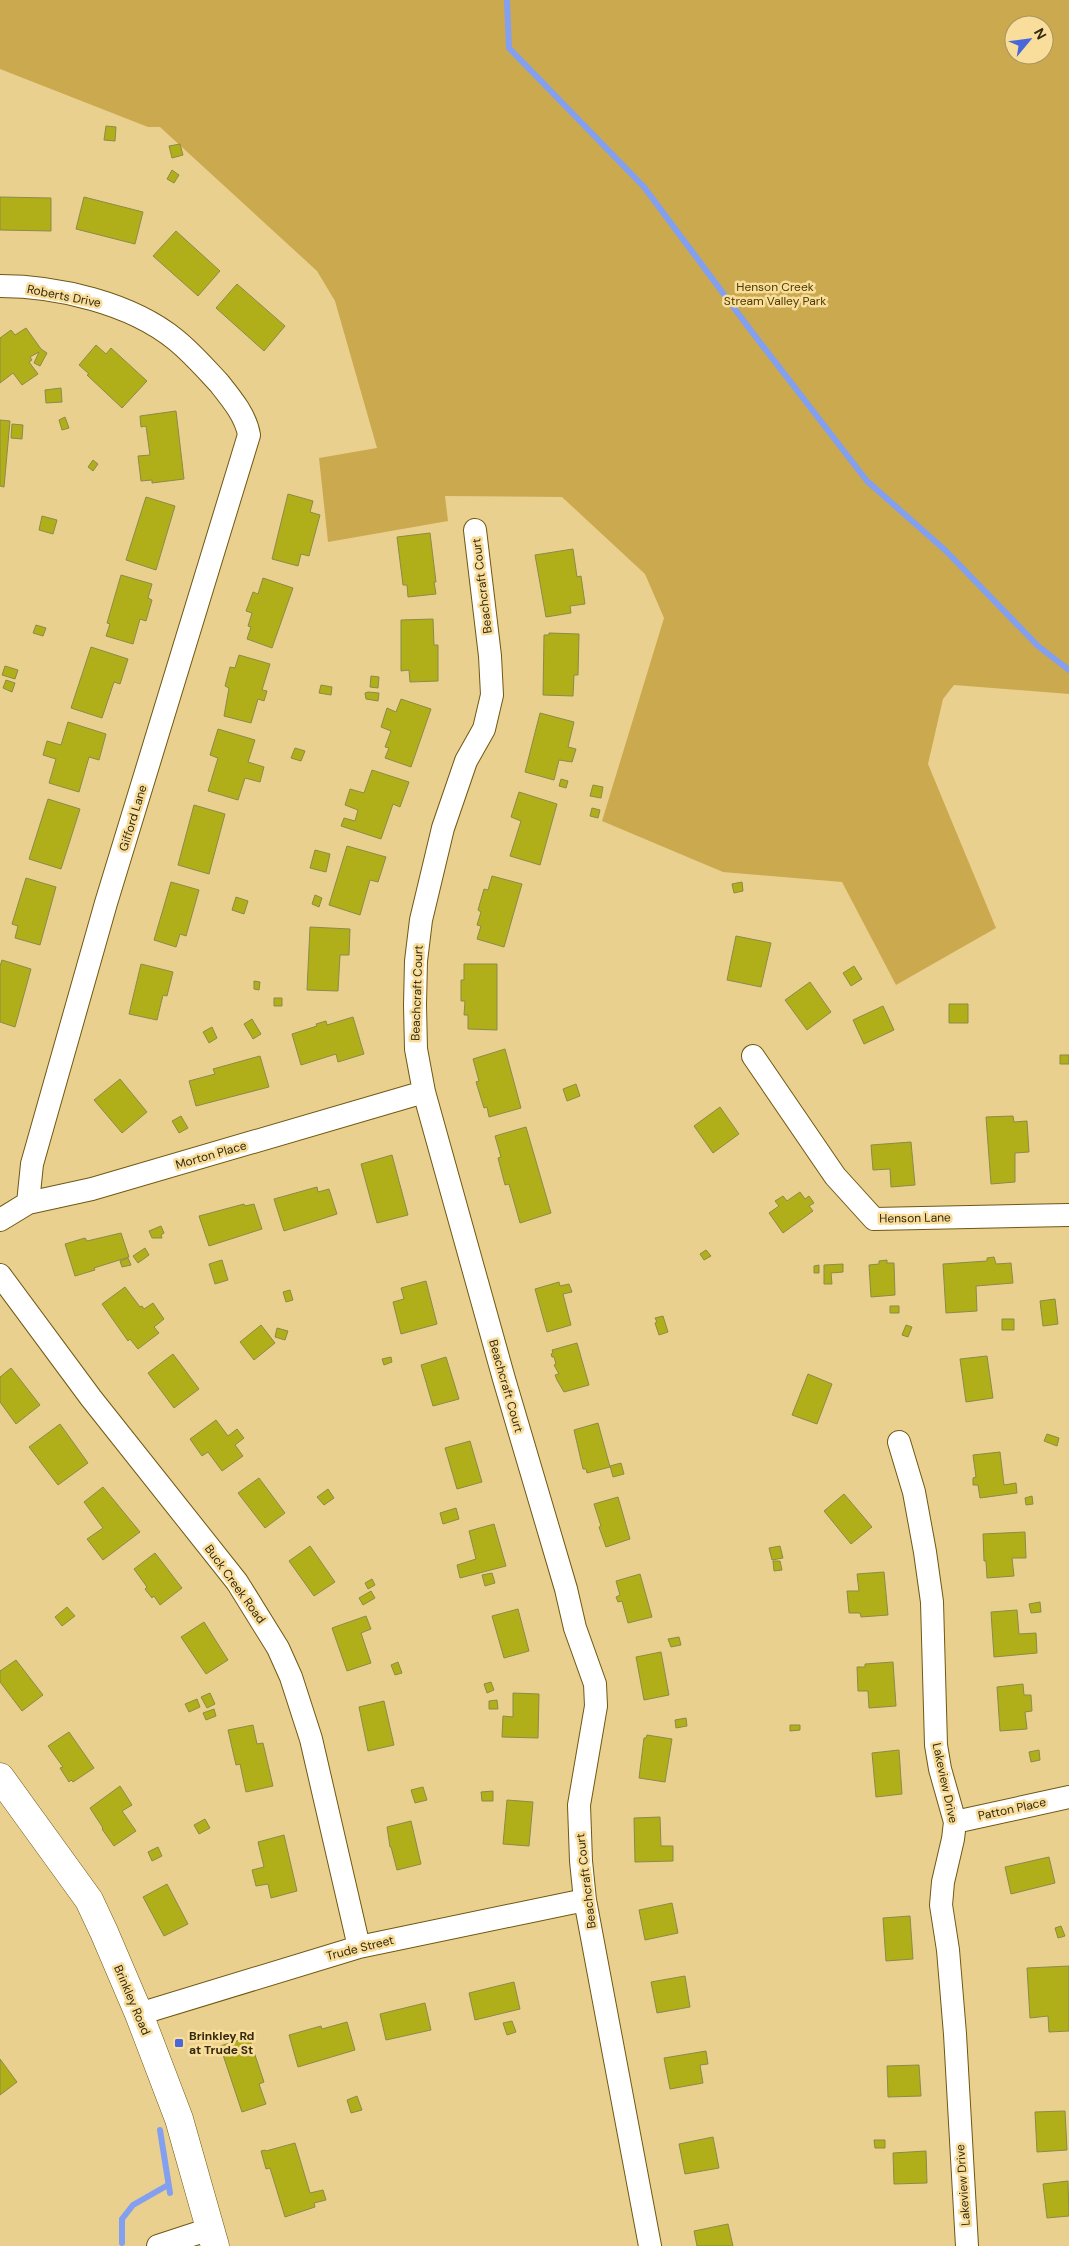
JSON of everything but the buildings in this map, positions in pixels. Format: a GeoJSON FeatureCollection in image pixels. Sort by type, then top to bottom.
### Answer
{"type":"FeatureCollection","features":[{"type":"Feature","properties":{"kind":"main road","name":"Brinkley Road"},"geometry":{"type":"LineString","coordinates":[[0,1777],[89,1900],[140,2014],[178,2119],[212,2238]]}},
{"type":"Feature","properties":{"kind":"street","name":"Roberts Drive"},"geometry":{"type":"LineString","coordinates":[[0,286],[15,286],[95,300],[140,317],[160,328],[190,352],[225,391],[248,427],[249,436]]}},
{"type":"Feature","properties":{"kind":"street","name":"Gifford Lane"},"geometry":{"type":"LineString","coordinates":[[28,1203],[32,1164],[106,902],[249,436]]}},
{"type":"Feature","properties":{"kind":"street","name":"Beachcraft Court"},"geometry":{"type":"LineString","coordinates":[[475,530],[490,656],[492,695],[484,729],[466,761],[443,828],[421,920],[416,961],[416,1049],[424,1092],[576,1628],[595,1684],[596,1706],[579,1805],[581,1861],[586,1900],[650,2246]]}},
{"type":"Feature","properties":{"kind":"street","name":"Henson Lane"},"geometry":{"type":"LineString","coordinates":[[753,1056],[835,1176],[874,1219],[1069,1215]]}},
{"type":"Feature","properties":{"kind":"street","name":"Morton Place"},"geometry":{"type":"LineString","coordinates":[[0,1220],[28,1203],[92,1189],[424,1092]]}},
{"type":"Feature","properties":{"kind":"street","name":"Buck Creek Road"},"geometry":{"type":"LineString","coordinates":[[0,1275],[90,1398],[237,1582],[278,1648],[291,1677],[311,1739],[359,1947]]}},
{"type":"Feature","properties":{"kind":"street","name":"Lakeview Drive"},"geometry":{"type":"LineString","coordinates":[[899,1442],[914,1492],[926,1560],[932,1602],[936,1745],[944,1784],[955,1822],[943,1882],[941,1905],[948,1950],[955,2034],[967,2246]]}},
{"type":"Feature","properties":{"kind":"street","name":"Patton Place"},"geometry":{"type":"LineString","coordinates":[[955,1822],[1069,1797]]}},
{"type":"Feature","properties":{"kind":"street","name":"Trude Street"},"geometry":{"type":"LineString","coordinates":[[140,2014],[359,1947],[586,1900]]}},
{"type":"Feature","properties":{"kind":"street"},"geometry":{"type":"LineString","coordinates":[[158,2246],[212,2238]]}},
{"type":"Feature","properties":{"kind":"green space","name":"Henson Creek Stream Valley Park"},"geometry":{"type":"Polygon","coordinates":[[[0,0],[1069,0],[1069,694],[954,685],[943,699],[928,764],[996,928],[896,985],[842,882],[723,872],[602,821],[664,618],[645,574],[562,497],[445,496],[448,521],[328,542],[319,458],[377,448],[335,301],[317,271],[160,127],[148,127],[0,69],[0,0]]]}},
{"type":"Feature","properties":{"kind":"waterway"},"geometry":{"type":"LineString","coordinates":[[507,0],[509,48],[644,187],[752,332],[867,481],[946,551],[1038,646],[1069,670]]}},
{"type":"Feature","properties":{"kind":"waterway"},"geometry":{"type":"LineString","coordinates":[[160,2130],[170,2193]]}},
{"type":"Feature","properties":{"kind":"waterway"},"geometry":{"type":"LineString","coordinates":[[122,2243],[122,2219],[133,2205],[168,2185]]}},
{"type":"Feature","properties":{"kind":"place","name":"Brinkley Rd at Trude St"},"geometry":{"type":"Point","coordinates":[179,2043]}}]}
